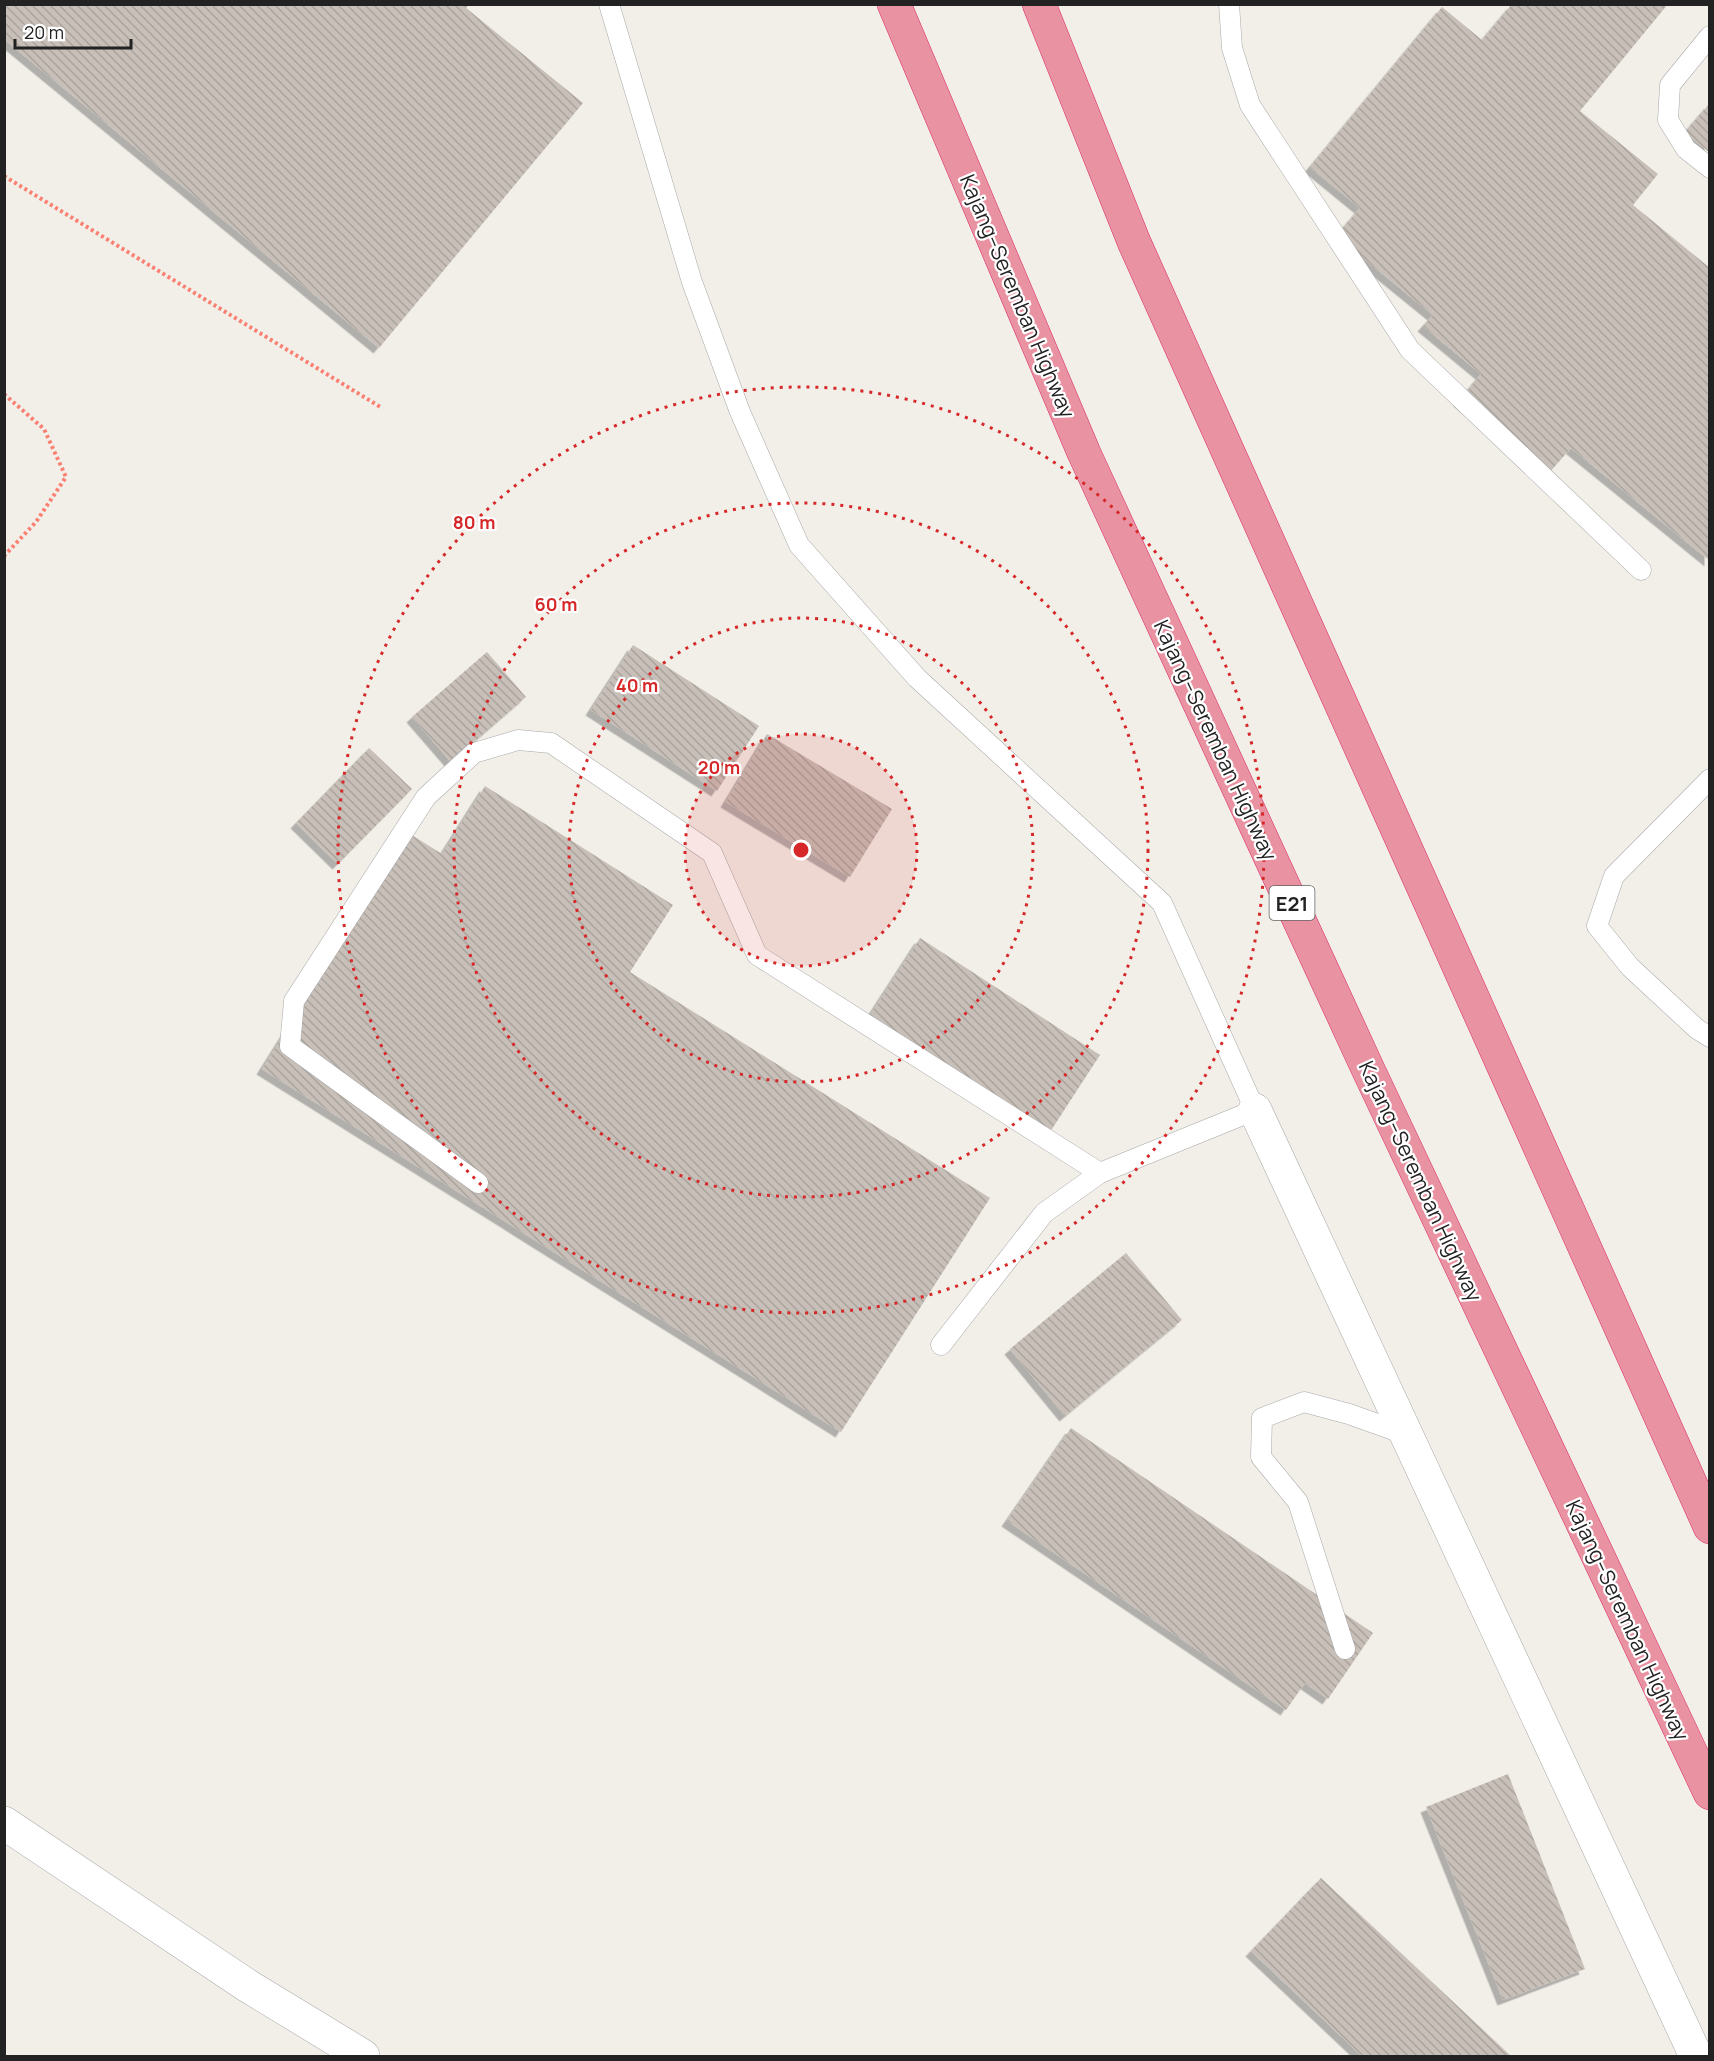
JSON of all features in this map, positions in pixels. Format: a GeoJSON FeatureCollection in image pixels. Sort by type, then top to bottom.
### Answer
{"type":"FeatureCollection","features":[{"type":"Feature","properties":{"kind":"highway","name":"Kajang–Seremban Highway"},"geometry":{"type":"LineString","coordinates":[[894,4],[1084,453],[1372,1078],[1710,1793]]}},
{"type":"Feature","properties":{"kind":"highway"},"geometry":{"type":"LineString","coordinates":[[1039,4],[1134,242],[1710,1527]]}},
{"type":"Feature","properties":{"kind":"street"},"geometry":{"type":"LineString","coordinates":[[1255,1110],[1696,2056]]}},
{"type":"Feature","properties":{"kind":"street"},"geometry":{"type":"LineString","coordinates":[[4,1823],[248,1986],[363,2056]]}},
{"type":"Feature","properties":{"kind":"lane"},"geometry":{"type":"LineString","coordinates":[[609,4],[692,282],[740,412],[799,545],[917,678],[1162,903],[1255,1110],[1100,1173],[1044,1213],[941,1345]]}},
{"type":"Feature","properties":{"kind":"lane"},"geometry":{"type":"LineString","coordinates":[[1229,4],[1232,48],[1250,105],[1410,350],[1641,570]]}},
{"type":"Feature","properties":{"kind":"lane"},"geometry":{"type":"LineString","coordinates":[[1710,36],[1670,85],[1668,120],[1686,149],[1710,168]]}},
{"type":"Feature","properties":{"kind":"lane"},"geometry":{"type":"LineString","coordinates":[[478,1183],[290,1046],[294,1001],[426,797],[474,753],[518,740],[551,743],[712,853],[757,955],[1100,1173]]}},
{"type":"Feature","properties":{"kind":"lane"},"geometry":{"type":"LineString","coordinates":[[1710,779],[1614,876],[1597,926],[1630,967],[1697,1029],[1710,1037]]}},
{"type":"Feature","properties":{"kind":"lane"},"geometry":{"type":"LineString","coordinates":[[1345,1649],[1298,1502],[1261,1457],[1262,1418],[1304,1402],[1349,1414],[1405,1434]]}},
{"type":"Feature","properties":{"kind":"path"},"geometry":{"type":"LineString","coordinates":[[4,176],[382,408]]}},
{"type":"Feature","properties":{"kind":"path"},"geometry":{"type":"LineString","coordinates":[[4,394],[44,429],[66,477],[36,522],[4,556]]}},
{"type":"Feature","properties":{"kind":"building"},"geometry":{"type":"Polygon","coordinates":[[[4,4],[469,4],[466,8],[583,103],[379,348],[4,39],[4,4]]]}},
{"type":"Feature","properties":{"kind":"building"},"geometry":{"type":"Polygon","coordinates":[[[1512,4],[1668,4],[1580,111],[1658,174],[1633,205],[1710,268],[1710,561],[1571,448],[1548,474],[1459,401],[1481,374],[1423,326],[1433,315],[1336,236],[1360,208],[1310,167],[1442,7],[1482,40],[1512,4]]]}},
{"type":"Feature","properties":{"kind":"building"},"geometry":{"type":"Polygon","coordinates":[[[1710,103],[1710,153],[1685,132],[1710,103]]]}},
{"type":"Feature","properties":{"kind":"building"},"geometry":{"type":"Polygon","coordinates":[[[633,645],[759,726],[717,791],[591,710],[633,645]]]}},
{"type":"Feature","properties":{"kind":"building"},"geometry":{"type":"Polygon","coordinates":[[[487,652],[526,697],[451,762],[412,717],[487,652]]]}},
{"type":"Feature","properties":{"kind":"building"},"geometry":{"type":"Polygon","coordinates":[[[767,734],[892,809],[850,877],[726,802],[767,734]]]}},
{"type":"Feature","properties":{"kind":"building"},"geometry":{"type":"Polygon","coordinates":[[[369,748],[412,789],[338,864],[296,823],[369,748]]]}},
{"type":"Feature","properties":{"kind":"building"},"geometry":{"type":"Polygon","coordinates":[[[485,786],[673,905],[630,972],[990,1198],[841,1432],[262,1069],[410,834],[442,854],[485,786]]]}},
{"type":"Feature","properties":{"kind":"building"},"geometry":{"type":"Polygon","coordinates":[[[920,938],[1100,1055],[1050,1132],[870,1015],[920,938]]]}},
{"type":"Feature","properties":{"kind":"building"},"geometry":{"type":"Polygon","coordinates":[[[1126,1253],[1182,1320],[1065,1416],[1010,1349],[1126,1253]]]}},
{"type":"Feature","properties":{"kind":"building"},"geometry":{"type":"Polygon","coordinates":[[[1071,1428],[1373,1633],[1328,1699],[1305,1683],[1286,1710],[1007,1521],[1071,1428]]]}},
{"type":"Feature","properties":{"kind":"building"},"geometry":{"type":"Polygon","coordinates":[[[1508,1774],[1585,1969],[1503,2000],[1426,1807],[1508,1774]]]}},
{"type":"Feature","properties":{"kind":"building"},"geometry":{"type":"Polygon","coordinates":[[[1321,1878],[1511,2056],[1362,2056],[1251,1951],[1321,1878]]]}}]}
